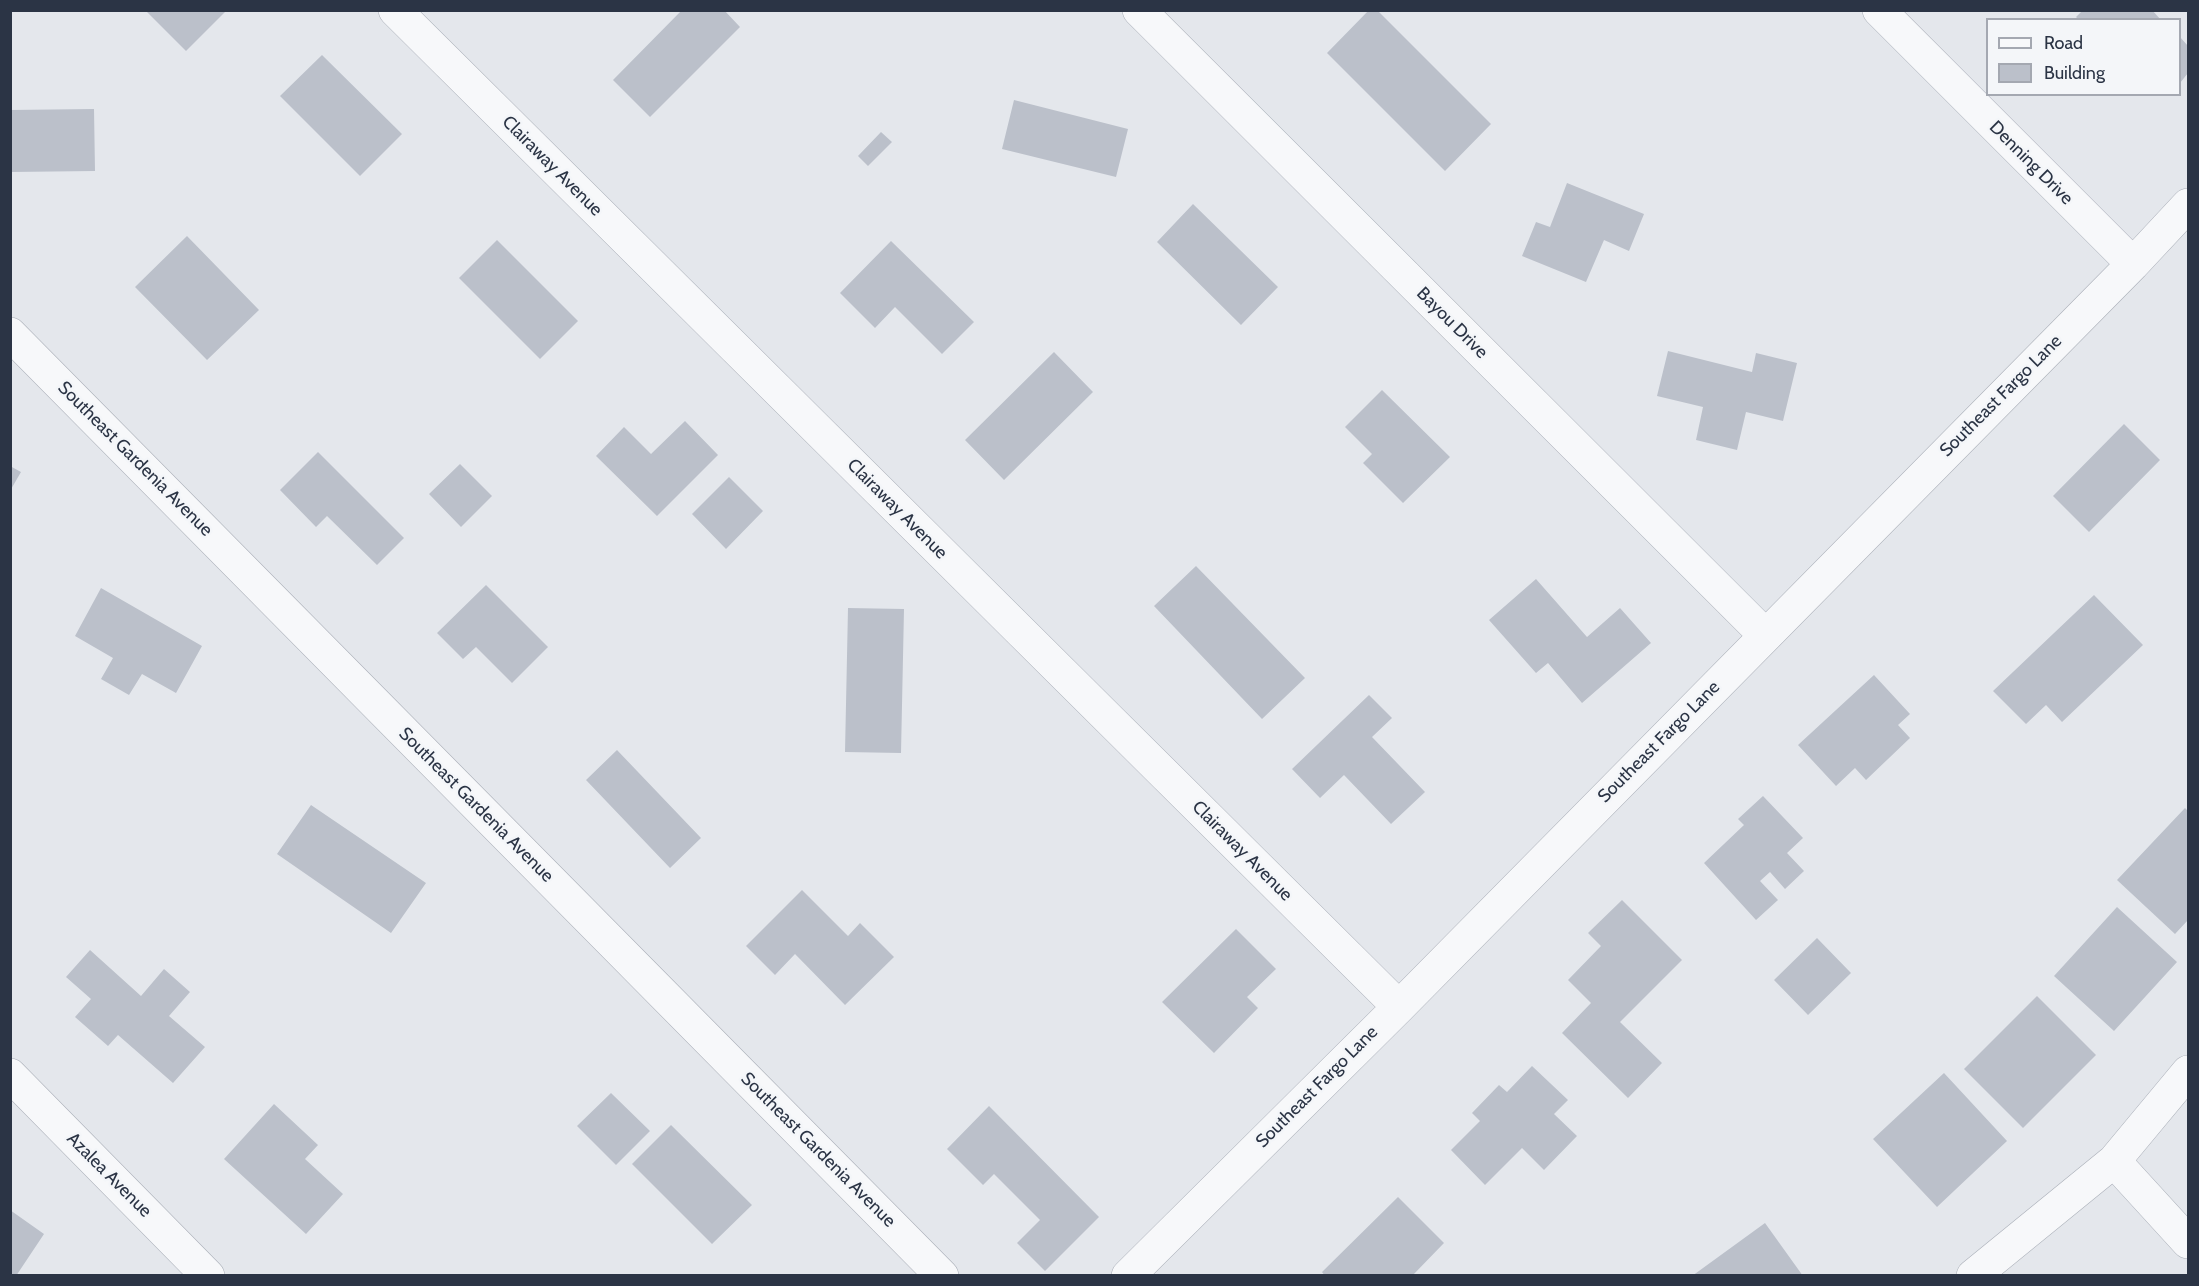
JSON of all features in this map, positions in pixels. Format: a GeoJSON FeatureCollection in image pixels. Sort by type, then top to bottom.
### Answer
{"type":"FeatureCollection","features":[{"type":"Feature","properties":{"kind":"street","name":"Clairaway Avenue"},"geometry":{"type":"LineString","coordinates":[[395,10],[1399,1006]]}},
{"type":"Feature","properties":{"kind":"street","name":"Bayou Drive"},"geometry":{"type":"LineString","coordinates":[[1139,10],[1765,635]]}},
{"type":"Feature","properties":{"kind":"street","name":"Denning Drive"},"geometry":{"type":"LineString","coordinates":[[1879,10],[2133,264]]}},
{"type":"Feature","properties":{"kind":"street","name":"Southeast Fargo Lane"},"geometry":{"type":"LineString","coordinates":[[1128,1275],[1399,1006],[2133,264],[2188,205]]}},
{"type":"Feature","properties":{"kind":"street","name":"Southeast Gardenia Avenue"},"geometry":{"type":"LineString","coordinates":[[10,334],[942,1275]]}},
{"type":"Feature","properties":{"kind":"street"},"geometry":{"type":"LineString","coordinates":[[1973,1275],[2114,1161],[2188,1072]]}},
{"type":"Feature","properties":{"kind":"street","name":"Azalea Avenue"},"geometry":{"type":"LineString","coordinates":[[10,1075],[208,1275]]}},
{"type":"Feature","properties":{"kind":"street"},"geometry":{"type":"LineString","coordinates":[[2114,1161],[2188,1242]]}},
{"type":"Feature","properties":{"kind":"building"},"geometry":{"type":"Polygon","coordinates":[[[145,10],[227,10],[186,51],[145,10]]]}},
{"type":"Feature","properties":{"kind":"building"},"geometry":{"type":"Polygon","coordinates":[[[682,10],[724,10],[740,27],[650,117],[613,80],[682,10]]]}},
{"type":"Feature","properties":{"kind":"building"},"geometry":{"type":"Polygon","coordinates":[[[1369,10],[1377,10],[1491,124],[1445,171],[1327,53],[1369,10]]]}},
{"type":"Feature","properties":{"kind":"building"},"geometry":{"type":"Polygon","coordinates":[[[2083,10],[2152,10],[2159,18],[2077,18],[2083,10]]]}},
{"type":"Feature","properties":{"kind":"building"},"geometry":{"type":"Polygon","coordinates":[[[2181,38],[2188,46],[2188,73],[2181,82],[2181,38]]]}},
{"type":"Feature","properties":{"kind":"building"},"geometry":{"type":"Polygon","coordinates":[[[322,55],[402,134],[360,176],[280,96],[322,55]]]}},
{"type":"Feature","properties":{"kind":"building"},"geometry":{"type":"Polygon","coordinates":[[[1014,100],[1128,129],[1116,177],[1002,149],[1014,100]]]}},
{"type":"Feature","properties":{"kind":"building"},"geometry":{"type":"Polygon","coordinates":[[[94,109],[95,171],[11,172],[10,110],[94,109]]]}},
{"type":"Feature","properties":{"kind":"building"},"geometry":{"type":"Polygon","coordinates":[[[881,132],[892,142],[868,166],[858,156],[881,132]]]}},
{"type":"Feature","properties":{"kind":"building"},"geometry":{"type":"Polygon","coordinates":[[[1567,183],[1644,214],[1629,251],[1604,240],[1586,282],[1522,256],[1536,222],[1550,227],[1567,183]]]}},
{"type":"Feature","properties":{"kind":"building"},"geometry":{"type":"Polygon","coordinates":[[[1193,204],[1278,287],[1241,325],[1157,242],[1193,204]]]}},
{"type":"Feature","properties":{"kind":"building"},"geometry":{"type":"Polygon","coordinates":[[[187,236],[259,310],[207,360],[135,287],[187,236]]]}},
{"type":"Feature","properties":{"kind":"building"},"geometry":{"type":"Polygon","coordinates":[[[497,240],[578,321],[540,359],[459,278],[497,240]]]}},
{"type":"Feature","properties":{"kind":"building"},"geometry":{"type":"Polygon","coordinates":[[[891,241],[974,322],[942,354],[895,307],[875,328],[840,293],[891,241]]]}},
{"type":"Feature","properties":{"kind":"building"},"geometry":{"type":"Polygon","coordinates":[[[1668,351],[1752,372],[1756,353],[1797,363],[1783,421],[1746,412],[1737,450],[1696,440],[1703,407],[1657,396],[1668,351]]]}},
{"type":"Feature","properties":{"kind":"building"},"geometry":{"type":"Polygon","coordinates":[[[1054,352],[1093,392],[1004,480],[965,440],[1054,352]]]}},
{"type":"Feature","properties":{"kind":"building"},"geometry":{"type":"Polygon","coordinates":[[[1382,390],[1450,457],[1403,503],[1363,463],[1372,454],[1345,427],[1382,390]]]}},
{"type":"Feature","properties":{"kind":"building"},"geometry":{"type":"Polygon","coordinates":[[[685,421],[718,455],[657,516],[596,456],[624,427],[651,454],[685,421]]]}},
{"type":"Feature","properties":{"kind":"building"},"geometry":{"type":"Polygon","coordinates":[[[2124,424],[2160,460],[2089,532],[2053,496],[2124,424]]]}},
{"type":"Feature","properties":{"kind":"building"},"geometry":{"type":"Polygon","coordinates":[[[318,452],[404,538],[377,565],[327,516],[316,527],[280,490],[318,452]]]}},
{"type":"Feature","properties":{"kind":"building"},"geometry":{"type":"Polygon","coordinates":[[[460,464],[492,496],[461,527],[429,494],[460,464]]]}},
{"type":"Feature","properties":{"kind":"building"},"geometry":{"type":"Polygon","coordinates":[[[10,466],[21,472],[10,491],[10,466]]]}},
{"type":"Feature","properties":{"kind":"building"},"geometry":{"type":"Polygon","coordinates":[[[729,477],[763,511],[726,549],[692,514],[729,477]]]}},
{"type":"Feature","properties":{"kind":"building"},"geometry":{"type":"Polygon","coordinates":[[[1196,566],[1305,678],[1262,719],[1154,606],[1196,566]]]}},
{"type":"Feature","properties":{"kind":"building"},"geometry":{"type":"Polygon","coordinates":[[[1536,579],[1587,637],[1620,608],[1651,643],[1582,703],[1548,663],[1536,673],[1489,620],[1536,579]]]}},
{"type":"Feature","properties":{"kind":"building"},"geometry":{"type":"Polygon","coordinates":[[[486,585],[548,647],[512,683],[476,647],[463,659],[437,633],[486,585]]]}},
{"type":"Feature","properties":{"kind":"building"},"geometry":{"type":"Polygon","coordinates":[[[101,588],[202,646],[176,693],[142,674],[129,695],[101,679],[113,658],[75,636],[101,588]]]}},
{"type":"Feature","properties":{"kind":"building"},"geometry":{"type":"Polygon","coordinates":[[[2094,595],[2143,645],[2062,722],[2046,705],[2026,724],[1993,691],[2094,595]]]}},
{"type":"Feature","properties":{"kind":"building"},"geometry":{"type":"Polygon","coordinates":[[[848,608],[904,609],[901,753],[845,752],[848,608]]]}},
{"type":"Feature","properties":{"kind":"building"},"geometry":{"type":"Polygon","coordinates":[[[1874,675],[1910,714],[1898,725],[1910,738],[1866,780],[1855,768],[1836,786],[1798,745],[1874,675]]]}},
{"type":"Feature","properties":{"kind":"building"},"geometry":{"type":"Polygon","coordinates":[[[1369,695],[1392,718],[1372,737],[1425,792],[1391,824],[1344,775],[1320,798],[1292,769],[1369,695]]]}},
{"type":"Feature","properties":{"kind":"building"},"geometry":{"type":"Polygon","coordinates":[[[617,750],[701,838],[670,868],[586,780],[617,750]]]}},
{"type":"Feature","properties":{"kind":"building"},"geometry":{"type":"Polygon","coordinates":[[[1763,796],[1803,838],[1787,853],[1804,871],[1785,889],[1770,872],[1760,881],[1778,900],[1756,920],[1704,863],[1744,825],[1738,819],[1763,796]]]}},
{"type":"Feature","properties":{"kind":"building"},"geometry":{"type":"Polygon","coordinates":[[[311,805],[426,883],[391,933],[277,854],[311,805]]]}},
{"type":"Feature","properties":{"kind":"building"},"geometry":{"type":"Polygon","coordinates":[[[2185,808],[2188,811],[2188,920],[2175,934],[2117,880],[2185,808]]]}},
{"type":"Feature","properties":{"kind":"building"},"geometry":{"type":"Polygon","coordinates":[[[802,890],[848,936],[860,923],[894,957],[845,1005],[795,954],[775,975],[746,946],[802,890]]]}},
{"type":"Feature","properties":{"kind":"building"},"geometry":{"type":"Polygon","coordinates":[[[1622,900],[1682,960],[1620,1022],[1662,1063],[1628,1098],[1562,1033],[1591,1003],[1568,980],[1601,946],[1588,933],[1622,900]]]}},
{"type":"Feature","properties":{"kind":"building"},"geometry":{"type":"Polygon","coordinates":[[[2117,907],[2177,962],[2114,1031],[2054,976],[2117,907]]]}},
{"type":"Feature","properties":{"kind":"building"},"geometry":{"type":"Polygon","coordinates":[[[1236,929],[1276,969],[1247,997],[1258,1008],[1214,1053],[1162,1002],[1236,929]]]}},
{"type":"Feature","properties":{"kind":"building"},"geometry":{"type":"Polygon","coordinates":[[[1817,938],[1851,973],[1808,1015],[1774,980],[1817,938]]]}},
{"type":"Feature","properties":{"kind":"building"},"geometry":{"type":"Polygon","coordinates":[[[90,950],[141,996],[164,969],[190,992],[169,1016],[205,1047],[173,1083],[118,1035],[108,1046],[75,1017],[91,999],[66,977],[90,950]]]}},
{"type":"Feature","properties":{"kind":"building"},"geometry":{"type":"Polygon","coordinates":[[[2037,996],[2096,1055],[2023,1128],[1964,1069],[2037,996]]]}},
{"type":"Feature","properties":{"kind":"building"},"geometry":{"type":"Polygon","coordinates":[[[1532,1066],[1568,1100],[1554,1114],[1577,1136],[1544,1170],[1522,1148],[1485,1185],[1451,1150],[1480,1121],[1472,1113],[1499,1085],[1507,1092],[1532,1066]]]}},
{"type":"Feature","properties":{"kind":"building"},"geometry":{"type":"Polygon","coordinates":[[[1944,1073],[2007,1141],[1937,1207],[1873,1139],[1944,1073]]]}},
{"type":"Feature","properties":{"kind":"building"},"geometry":{"type":"Polygon","coordinates":[[[611,1093],[650,1131],[616,1165],[577,1126],[611,1093]]]}},
{"type":"Feature","properties":{"kind":"building"},"geometry":{"type":"Polygon","coordinates":[[[274,1104],[318,1145],[305,1159],[343,1194],[306,1234],[224,1159],[274,1104]]]}},
{"type":"Feature","properties":{"kind":"building"},"geometry":{"type":"Polygon","coordinates":[[[989,1106],[1099,1217],[1045,1271],[1017,1243],[1040,1220],[994,1174],[983,1185],[947,1149],[989,1106]]]}},
{"type":"Feature","properties":{"kind":"building"},"geometry":{"type":"Polygon","coordinates":[[[671,1125],[752,1205],[712,1244],[632,1164],[671,1125]]]}},
{"type":"Feature","properties":{"kind":"building"},"geometry":{"type":"Polygon","coordinates":[[[1398,1197],[1444,1243],[1412,1276],[1325,1276],[1322,1272],[1398,1197]]]}},
{"type":"Feature","properties":{"kind":"building"},"geometry":{"type":"Polygon","coordinates":[[[10,1210],[44,1234],[16,1276],[10,1276],[10,1210]]]}},
{"type":"Feature","properties":{"kind":"building"},"geometry":{"type":"Polygon","coordinates":[[[1765,1223],[1803,1276],[1692,1276],[1765,1223]]]}}]}
